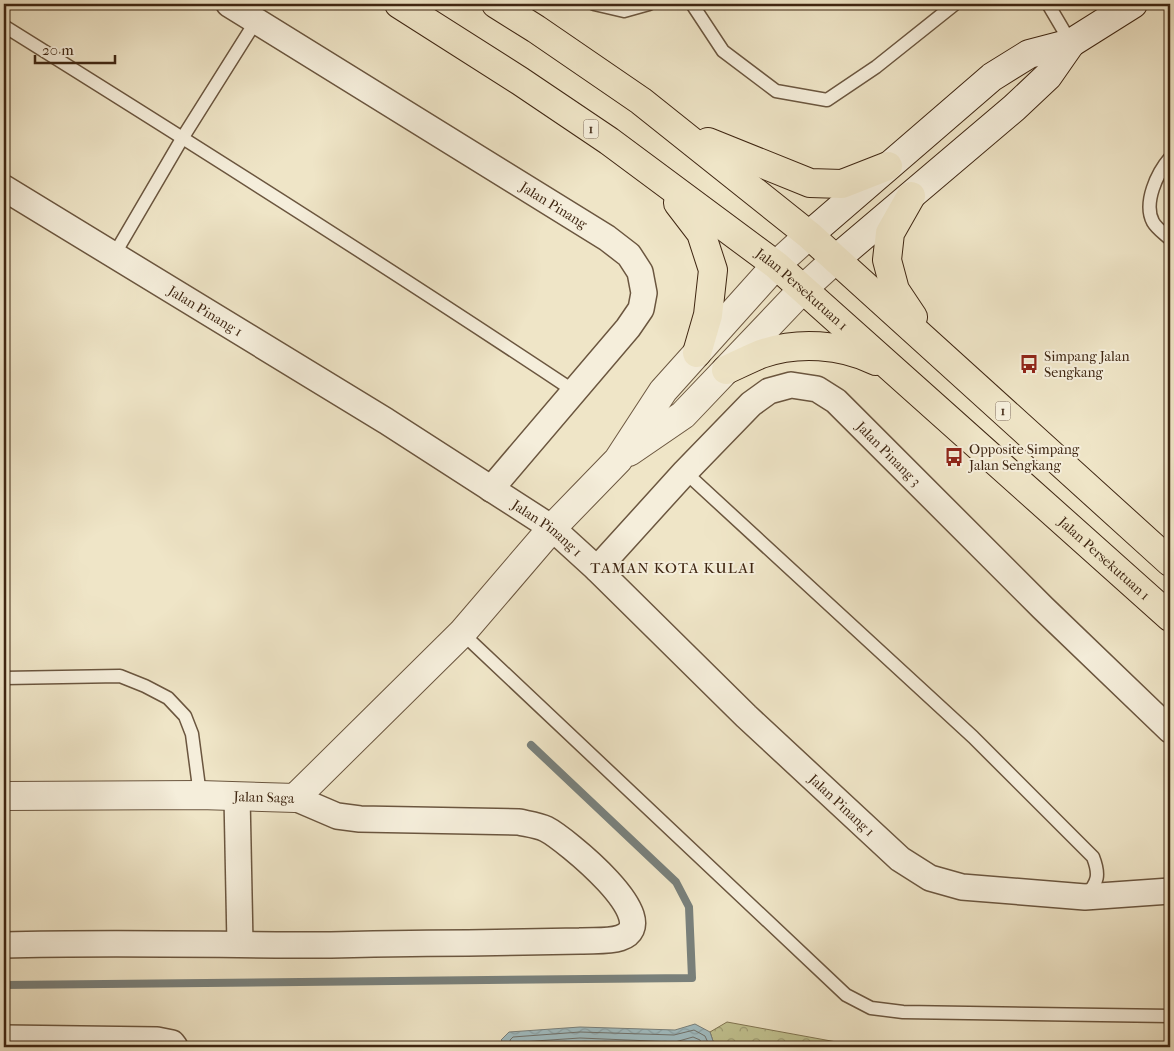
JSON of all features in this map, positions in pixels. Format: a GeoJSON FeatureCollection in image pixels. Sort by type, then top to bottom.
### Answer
{"type":"FeatureCollection","features":[{"type":"Feature","properties":{"kind":"highway","name":"Jalan Persekutuan 1"},"geometry":{"type":"LineString","coordinates":[[399,4],[609,141],[776,265],[1170,617]]}},
{"type":"Feature","properties":{"kind":"highway","name":"1"},"geometry":{"type":"LineString","coordinates":[[496,4],[614,82],[669,123],[809,235],[1170,562]]}},
{"type":"Feature","properties":{"kind":"highway"},"geometry":{"type":"LineString","coordinates":[[669,123],[725,150],[810,182],[842,184],[888,166]]}},
{"type":"Feature","properties":{"kind":"highway"},"geometry":{"type":"LineString","coordinates":[[659,179],[701,233],[713,270],[708,315],[697,353]]}},
{"type":"Feature","properties":{"kind":"highway"},"geometry":{"type":"LineString","coordinates":[[911,196],[890,233],[887,260],[895,290],[931,345]]}},
{"type":"Feature","properties":{"kind":"highway"},"geometry":{"type":"LineString","coordinates":[[726,370],[762,354],[796,347],[830,347],[861,353],[893,369]]}},
{"type":"Feature","properties":{"kind":"street","name":"Jalan Pinang"},"geometry":{"type":"LineString","coordinates":[[229,4],[608,238],[629,255],[640,272],[644,293],[641,309],[628,328],[491,489]]}},
{"type":"Feature","properties":{"kind":"street"},"geometry":{"type":"LineString","coordinates":[[295,798],[462,633],[552,528],[618,460],[663,391],[776,265],[992,77],[1029,54],[1071,43],[1133,4]]}},
{"type":"Feature","properties":{"kind":"street"},"geometry":{"type":"LineString","coordinates":[[618,460],[683,415],[803,289],[1014,108],[1048,76],[1071,43]]}},
{"type":"Feature","properties":{"kind":"street","name":"Jalan Pinang 1"},"geometry":{"type":"LineString","coordinates":[[4,188],[386,421],[552,528],[597,569],[746,716],[900,860],[930,878],[962,888],[1085,897],[1170,891]]}},
{"type":"Feature","properties":{"kind":"street","name":"Jalan Pinang 3"},"geometry":{"type":"LineString","coordinates":[[597,569],[685,472],[751,404],[769,391],[791,384],[817,390],[836,401],[1042,608],[1170,730]]}},
{"type":"Feature","properties":{"kind":"street","name":"Jalan Saga"},"geometry":{"type":"LineString","coordinates":[[4,796],[200,795],[295,798],[337,816],[360,819],[519,822],[544,827],[559,836],[581,855],[611,885],[630,910],[633,922],[627,934],[613,940],[4,945]]}},
{"type":"Feature","properties":{"kind":"street"},"geometry":{"type":"LineString","coordinates":[[237,796],[240,944]]}},
{"type":"Feature","properties":{"kind":"street"},"geometry":{"type":"LineString","coordinates":[[4,1038],[156,1040],[172,1043],[175,1047]]}},
{"type":"Feature","properties":{"kind":"lane"},"geometry":{"type":"LineString","coordinates":[[594,4],[624,11],[648,4]]}},
{"type":"Feature","properties":{"kind":"lane"},"geometry":{"type":"LineString","coordinates":[[692,4],[723,51],[776,91],[827,100],[876,67],[955,4]]}},
{"type":"Feature","properties":{"kind":"lane"},"geometry":{"type":"LineString","coordinates":[[1048,4],[1071,43]]}},
{"type":"Feature","properties":{"kind":"lane"},"geometry":{"type":"LineString","coordinates":[[114,255],[183,137],[256,21]]}},
{"type":"Feature","properties":{"kind":"lane"},"geometry":{"type":"LineString","coordinates":[[4,26],[183,137],[464,317],[574,391]]}},
{"type":"Feature","properties":{"kind":"lane"},"geometry":{"type":"LineString","coordinates":[[1170,158],[1153,189],[1150,208],[1153,221],[1170,240]]}},
{"type":"Feature","properties":{"kind":"lane"},"geometry":{"type":"LineString","coordinates":[[685,472],[973,737],[1093,857],[1098,870],[1095,886],[1085,897]]}},
{"type":"Feature","properties":{"kind":"lane"},"geometry":{"type":"LineString","coordinates":[[462,633],[846,995],[871,1008],[903,1012],[1170,1016]]}},
{"type":"Feature","properties":{"kind":"lane"},"geometry":{"type":"LineString","coordinates":[[4,678],[120,676],[168,698],[186,716],[192,734],[200,795]]}},
{"type":"Feature","properties":{"kind":"green space"},"geometry":{"type":"Polygon","coordinates":[[[727,1022],[842,1043],[1170,1045],[1170,1047],[715,1047],[710,1032],[727,1022]]]}},
{"type":"Feature","properties":{"kind":"water"},"geometry":{"type":"Polygon","coordinates":[[[695,1024],[710,1032],[715,1047],[509,1047],[501,1040],[509,1032],[580,1027],[675,1030],[695,1024]]]}},
{"type":"Feature","properties":{"kind":"waterway"},"geometry":{"type":"LineString","coordinates":[[4,985],[692,978],[689,907],[676,882],[531,745]]}},
{"type":"Feature","properties":{"kind":"place","name":"Simpang Jalan Sengkang"},"geometry":{"type":"Point","coordinates":[1029,364]}},
{"type":"Feature","properties":{"kind":"place","name":"Opposite Simpang Jalan Sengkang"},"geometry":{"type":"Point","coordinates":[954,457]}},
{"type":"Feature","properties":{"kind":"district","name":"TAMAN KOTA KULAI"},"geometry":{"type":"Point","coordinates":[673,568]}}]}
